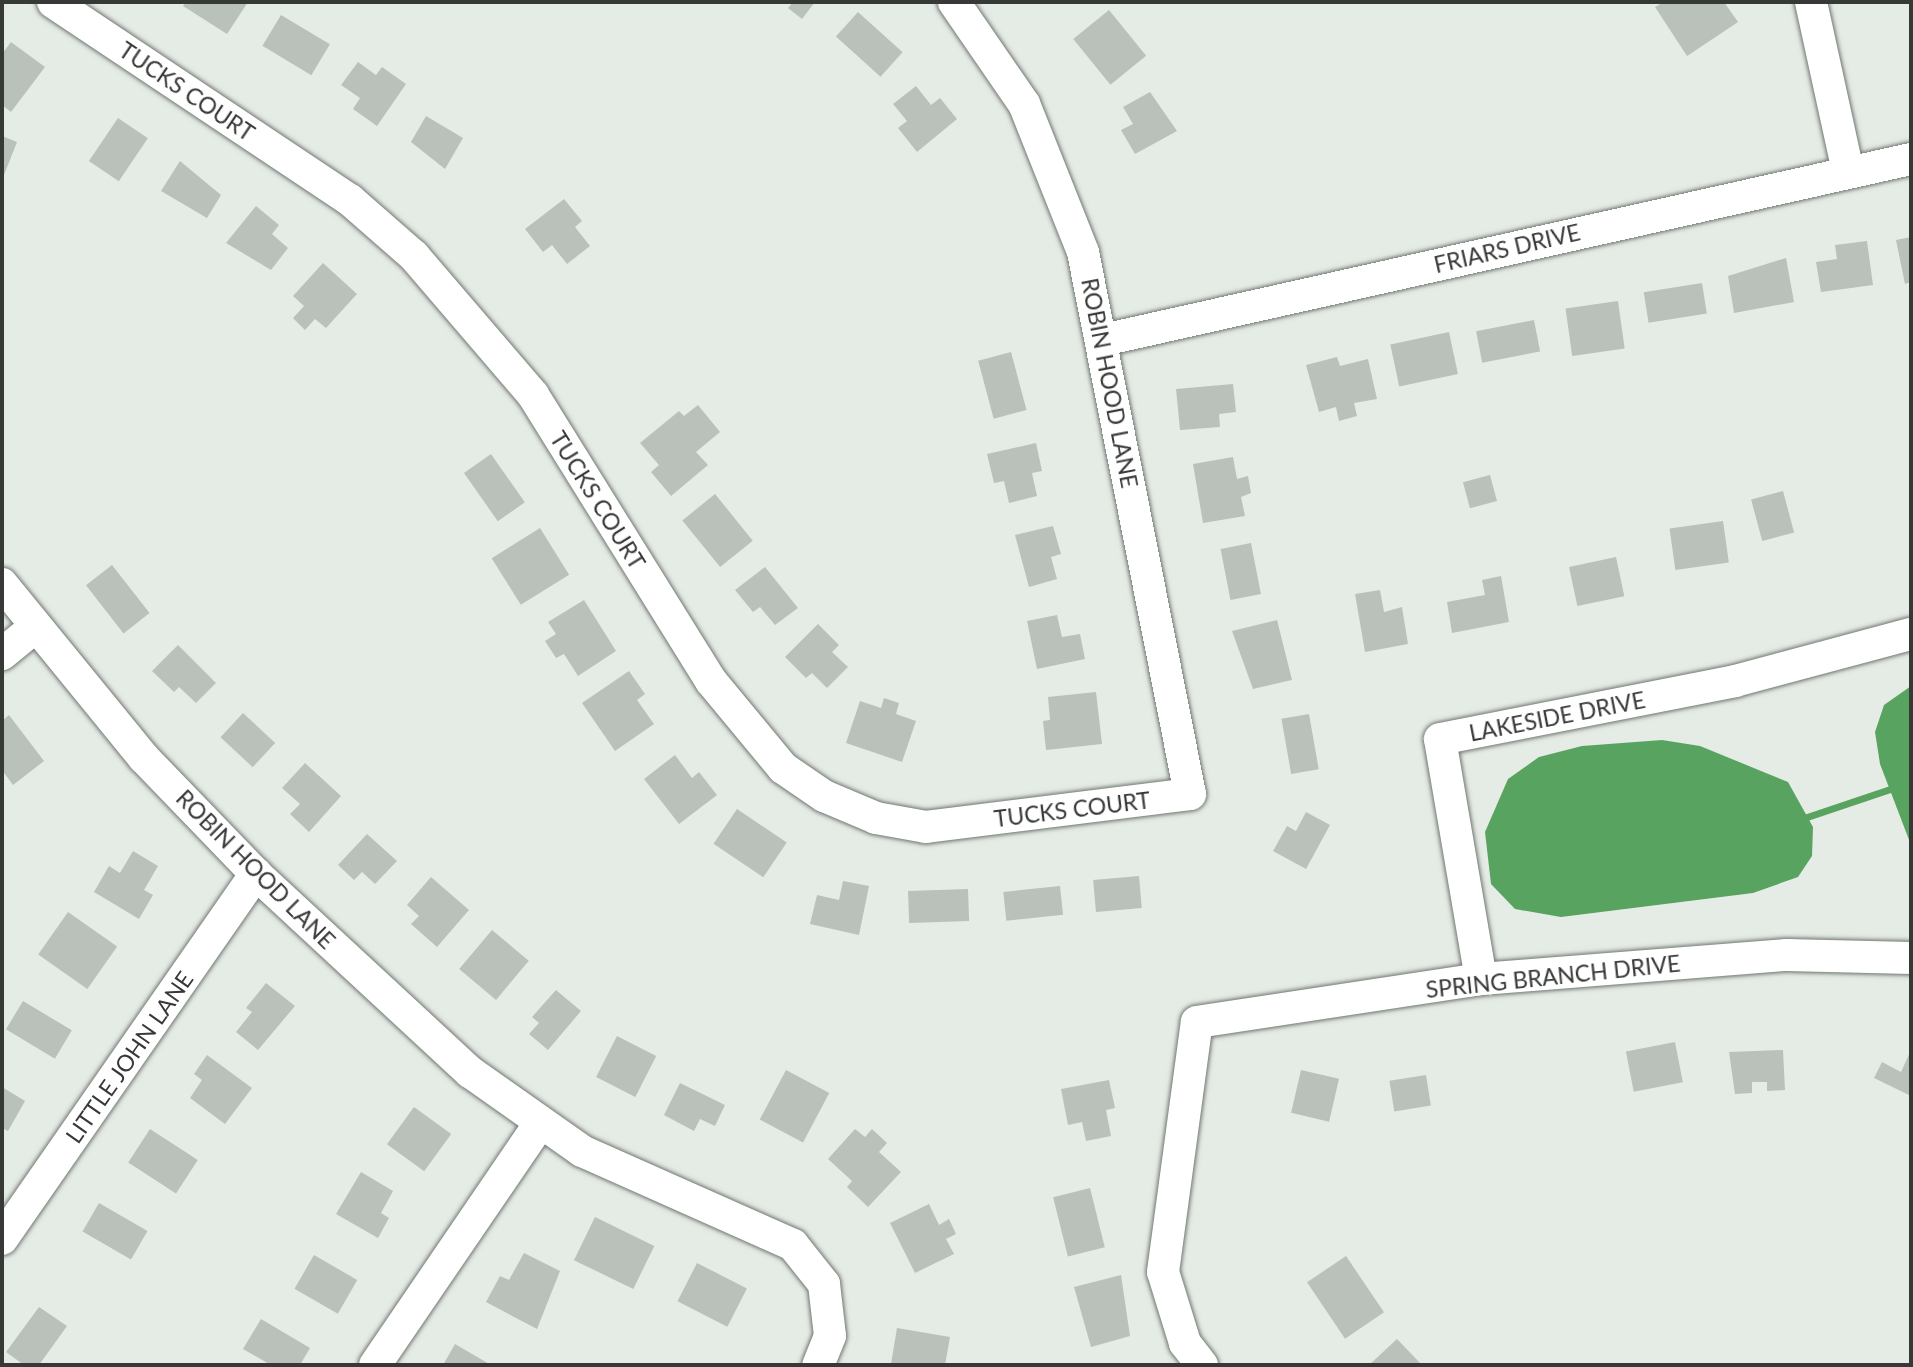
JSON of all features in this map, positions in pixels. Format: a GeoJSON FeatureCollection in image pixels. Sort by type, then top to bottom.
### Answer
{"type":"FeatureCollection","features":[{"type":"Feature","properties":{"kind":"street","name":"TUCKS COURT"},"geometry":{"type":"LineString","coordinates":[[53,2],[350,200],[414,256],[533,395],[712,681],[783,768],[824,796],[876,818],[926,827],[1190,794]]}},
{"type":"Feature","properties":{"kind":"street","name":"ROBIN HOOD LANE"},"geometry":{"type":"LineString","coordinates":[[954,2],[1017,93],[1051,163],[1083,252],[1103,340],[1190,794]]}},
{"type":"Feature","properties":{"kind":"street"},"geometry":{"type":"LineString","coordinates":[[1811,2],[1848,171]]}},
{"type":"Feature","properties":{"kind":"street","name":"FRIARS DRIVE"},"geometry":{"type":"LineString","coordinates":[[1103,340],[1911,159]]}},
{"type":"Feature","properties":{"kind":"street","name":"ROBIN HOOD LANE"},"geometry":{"type":"LineString","coordinates":[[2,584],[144,758],[256,874],[470,1072],[539,1125],[582,1152],[793,1245],[824,1284],[830,1336],[818,1365]]}},
{"type":"Feature","properties":{"kind":"street"},"geometry":{"type":"LineString","coordinates":[[2,654],[35,627]]}},
{"type":"Feature","properties":{"kind":"street","name":"LAKESIDE DRIVE"},"geometry":{"type":"LineString","coordinates":[[1481,979],[1440,738],[1735,681],[1911,634]]}},
{"type":"Feature","properties":{"kind":"street","name":"LITTLE JOHN LANE"},"geometry":{"type":"LineString","coordinates":[[2,1239],[256,874]]}},
{"type":"Feature","properties":{"kind":"street","name":"SPRING BRANCH DRIVE"},"geometry":{"type":"LineString","coordinates":[[1202,1365],[1185,1343],[1163,1272],[1197,1022],[1481,979],[1787,955],[1911,958]]}},
{"type":"Feature","properties":{"kind":"street"},"geometry":{"type":"LineString","coordinates":[[375,1365],[539,1125]]}},
{"type":"Feature","properties":{"kind":"shaded area"},"geometry":{"type":"Polygon","coordinates":[[[1911,686],[1911,845],[1880,764],[1875,732],[1884,705],[1911,686]]]}},
{"type":"Feature","properties":{"kind":"shaded area"},"geometry":{"type":"Polygon","coordinates":[[[1662,740],[1700,746],[1788,782],[1813,827],[1812,856],[1798,877],[1753,893],[1561,917],[1515,909],[1491,884],[1485,832],[1508,779],[1539,757],[1582,746],[1662,740]]]}},
{"type":"Feature","properties":{"kind":"building"},"geometry":{"type":"Polygon","coordinates":[[[186,2],[248,2],[227,34],[183,6],[186,2]]]}},
{"type":"Feature","properties":{"kind":"building"},"geometry":{"type":"Polygon","coordinates":[[[793,2],[815,2],[802,19],[788,8],[793,2]]]}},
{"type":"Feature","properties":{"kind":"building"},"geometry":{"type":"Polygon","coordinates":[[[1664,2],[1724,2],[1738,22],[1687,56],[1655,7],[1664,2]]]}},
{"type":"Feature","properties":{"kind":"building"},"geometry":{"type":"Polygon","coordinates":[[[1109,10],[1146,56],[1110,85],[1073,39],[1109,10]]]}},
{"type":"Feature","properties":{"kind":"building"},"geometry":{"type":"Polygon","coordinates":[[[858,12],[903,52],[881,77],[836,37],[858,12]]]}},
{"type":"Feature","properties":{"kind":"building"},"geometry":{"type":"Polygon","coordinates":[[[281,15],[330,44],[311,75],[262,46],[281,15]]]}},
{"type":"Feature","properties":{"kind":"building"},"geometry":{"type":"Polygon","coordinates":[[[11,42],[45,67],[11,112],[2,105],[2,54],[11,42]]]}},
{"type":"Feature","properties":{"kind":"building"},"geometry":{"type":"Polygon","coordinates":[[[358,62],[376,75],[382,67],[406,84],[377,126],[353,109],[360,98],[341,85],[358,62]]]}},
{"type":"Feature","properties":{"kind":"building"},"geometry":{"type":"Polygon","coordinates":[[[916,86],[931,105],[940,98],[957,119],[917,152],[898,128],[907,121],[893,104],[916,86]]]}},
{"type":"Feature","properties":{"kind":"building"},"geometry":{"type":"Polygon","coordinates":[[[1150,92],[1177,131],[1135,154],[1121,130],[1133,124],[1123,107],[1150,92]]]}},
{"type":"Feature","properties":{"kind":"building"},"geometry":{"type":"Polygon","coordinates":[[[426,116],[463,138],[445,169],[411,142],[426,116]]]}},
{"type":"Feature","properties":{"kind":"building"},"geometry":{"type":"Polygon","coordinates":[[[118,118],[148,138],[119,181],[89,161],[118,118]]]}},
{"type":"Feature","properties":{"kind":"building"},"geometry":{"type":"Polygon","coordinates":[[[2,136],[17,142],[2,180],[2,136]]]}},
{"type":"Feature","properties":{"kind":"building"},"geometry":{"type":"Polygon","coordinates":[[[180,161],[221,195],[207,218],[161,191],[180,161]]]}},
{"type":"Feature","properties":{"kind":"building"},"geometry":{"type":"Polygon","coordinates":[[[564,199],[582,221],[575,227],[590,246],[567,264],[552,245],[543,252],[525,229],[564,199]]]}},
{"type":"Feature","properties":{"kind":"building"},"geometry":{"type":"Polygon","coordinates":[[[256,206],[279,225],[272,234],[288,248],[271,270],[226,243],[256,206]]]}},
{"type":"Feature","properties":{"kind":"building"},"geometry":{"type":"Polygon","coordinates":[[[1911,237],[1911,282],[1905,284],[1896,240],[1911,237]]]}},
{"type":"Feature","properties":{"kind":"building"},"geometry":{"type":"Polygon","coordinates":[[[1867,241],[1873,285],[1821,292],[1816,262],[1837,259],[1835,245],[1867,241]]]}},
{"type":"Feature","properties":{"kind":"building"},"geometry":{"type":"Polygon","coordinates":[[[1786,258],[1794,302],[1734,313],[1728,276],[1786,258]]]}},
{"type":"Feature","properties":{"kind":"building"},"geometry":{"type":"Polygon","coordinates":[[[323,263],[357,294],[326,328],[315,319],[305,330],[293,318],[304,306],[293,296],[323,263]]]}},
{"type":"Feature","properties":{"kind":"building"},"geometry":{"type":"Polygon","coordinates":[[[1702,283],[1707,314],[1649,323],[1644,292],[1702,283]]]}},
{"type":"Feature","properties":{"kind":"building"},"geometry":{"type":"Polygon","coordinates":[[[1618,301],[1625,349],[1572,356],[1566,308],[1618,301]]]}},
{"type":"Feature","properties":{"kind":"building"},"geometry":{"type":"Polygon","coordinates":[[[1534,320],[1540,351],[1482,363],[1476,331],[1534,320]]]}},
{"type":"Feature","properties":{"kind":"building"},"geometry":{"type":"Polygon","coordinates":[[[1449,332],[1458,374],[1399,387],[1390,344],[1449,332]]]}},
{"type":"Feature","properties":{"kind":"building"},"geometry":{"type":"Polygon","coordinates":[[[1011,352],[1027,410],[994,419],[978,361],[1011,352]]]}},
{"type":"Feature","properties":{"kind":"building"},"geometry":{"type":"Polygon","coordinates":[[[1337,357],[1340,366],[1368,359],[1377,399],[1354,403],[1357,416],[1339,421],[1336,407],[1319,412],[1306,365],[1337,357]]]}},
{"type":"Feature","properties":{"kind":"building"},"geometry":{"type":"Polygon","coordinates":[[[1233,384],[1236,412],[1219,414],[1220,427],[1180,430],[1176,389],[1233,384]]]}},
{"type":"Feature","properties":{"kind":"building"},"geometry":{"type":"Polygon","coordinates":[[[698,405],[720,432],[696,452],[708,465],[671,496],[651,472],[659,465],[640,443],[679,411],[684,416],[698,405]]]}},
{"type":"Feature","properties":{"kind":"building"},"geometry":{"type":"Polygon","coordinates":[[[1036,443],[1042,471],[1032,473],[1037,496],[1009,503],[1004,481],[994,483],[987,454],[1036,443]]]}},
{"type":"Feature","properties":{"kind":"building"},"geometry":{"type":"Polygon","coordinates":[[[491,454],[525,502],[498,521],[464,473],[491,454]]]}},
{"type":"Feature","properties":{"kind":"building"},"geometry":{"type":"Polygon","coordinates":[[[1233,457],[1237,479],[1248,476],[1251,493],[1241,497],[1245,516],[1203,523],[1193,464],[1233,457]]]}},
{"type":"Feature","properties":{"kind":"building"},"geometry":{"type":"Polygon","coordinates":[[[1490,475],[1497,501],[1470,508],[1463,482],[1490,475]]]}},
{"type":"Feature","properties":{"kind":"building"},"geometry":{"type":"Polygon","coordinates":[[[1783,491],[1794,533],[1762,541],[1751,500],[1783,491]]]}},
{"type":"Feature","properties":{"kind":"building"},"geometry":{"type":"Polygon","coordinates":[[[715,494],[753,541],[720,567],[682,520],[715,494]]]}},
{"type":"Feature","properties":{"kind":"building"},"geometry":{"type":"Polygon","coordinates":[[[1723,521],[1729,563],[1675,570],[1670,529],[1723,521]]]}},
{"type":"Feature","properties":{"kind":"building"},"geometry":{"type":"Polygon","coordinates":[[[1053,526],[1061,554],[1051,557],[1057,579],[1029,587],[1015,535],[1053,526]]]}},
{"type":"Feature","properties":{"kind":"building"},"geometry":{"type":"Polygon","coordinates":[[[540,528],[569,575],[521,605],[492,558],[540,528]]]}},
{"type":"Feature","properties":{"kind":"building"},"geometry":{"type":"Polygon","coordinates":[[[1251,543],[1261,594],[1230,600],[1221,549],[1251,543]]]}},
{"type":"Feature","properties":{"kind":"building"},"geometry":{"type":"Polygon","coordinates":[[[1616,557],[1624,596],[1577,606],[1569,567],[1616,557]]]}},
{"type":"Feature","properties":{"kind":"building"},"geometry":{"type":"Polygon","coordinates":[[[112,565],[150,613],[124,633],[86,585],[112,565]]]}},
{"type":"Feature","properties":{"kind":"building"},"geometry":{"type":"Polygon","coordinates":[[[765,567],[798,608],[775,625],[760,607],[753,612],[735,590],[765,567]]]}},
{"type":"Feature","properties":{"kind":"building"},"geometry":{"type":"Polygon","coordinates":[[[1501,576],[1509,622],[1452,633],[1447,602],[1485,595],[1482,580],[1501,576]]]}},
{"type":"Feature","properties":{"kind":"building"},"geometry":{"type":"Polygon","coordinates":[[[1380,590],[1384,612],[1402,607],[1408,644],[1365,652],[1355,594],[1380,590]]]}},
{"type":"Feature","properties":{"kind":"building"},"geometry":{"type":"Polygon","coordinates":[[[584,600],[616,651],[578,676],[564,654],[556,658],[545,641],[556,634],[548,622],[584,600]]]}},
{"type":"Feature","properties":{"kind":"building"},"geometry":{"type":"Polygon","coordinates":[[[1057,615],[1062,637],[1080,634],[1085,659],[1037,669],[1027,621],[1057,615]]]}},
{"type":"Feature","properties":{"kind":"building"},"geometry":{"type":"Polygon","coordinates":[[[1277,620],[1292,680],[1253,689],[1232,631],[1277,620]]]}},
{"type":"Feature","properties":{"kind":"building"},"geometry":{"type":"Polygon","coordinates":[[[818,624],[839,645],[832,652],[848,667],[827,688],[812,673],[806,678],[785,657],[818,624]]]}},
{"type":"Feature","properties":{"kind":"building"},"geometry":{"type":"Polygon","coordinates":[[[178,645],[216,683],[196,703],[179,687],[174,692],[152,671],[178,645]]]}},
{"type":"Feature","properties":{"kind":"building"},"geometry":{"type":"Polygon","coordinates":[[[629,671],[645,694],[637,700],[654,724],[615,751],[582,703],[629,671]]]}},
{"type":"Feature","properties":{"kind":"building"},"geometry":{"type":"Polygon","coordinates":[[[1096,692],[1102,744],[1046,750],[1043,721],[1050,720],[1048,697],[1096,692]]]}},
{"type":"Feature","properties":{"kind":"building"},"geometry":{"type":"Polygon","coordinates":[[[884,698],[899,703],[896,714],[916,721],[902,762],[846,743],[860,701],[881,708],[884,698]]]}},
{"type":"Feature","properties":{"kind":"building"},"geometry":{"type":"Polygon","coordinates":[[[243,713],[275,743],[253,767],[220,737],[243,713]]]}},
{"type":"Feature","properties":{"kind":"building"},"geometry":{"type":"Polygon","coordinates":[[[1309,714],[1319,769],[1291,774],[1281,719],[1309,714]]]}},
{"type":"Feature","properties":{"kind":"building"},"geometry":{"type":"Polygon","coordinates":[[[9,715],[44,761],[13,785],[2,770],[2,721],[9,715]]]}},
{"type":"Feature","properties":{"kind":"building"},"geometry":{"type":"Polygon","coordinates":[[[675,755],[692,778],[699,772],[717,795],[679,824],[644,779],[675,755]]]}},
{"type":"Feature","properties":{"kind":"building"},"geometry":{"type":"Polygon","coordinates":[[[305,763],[341,796],[309,832],[290,814],[300,804],[282,788],[305,763]]]}},
{"type":"Feature","properties":{"kind":"building"},"geometry":{"type":"Polygon","coordinates":[[[737,809],[787,843],[763,877],[714,844],[737,809]]]}},
{"type":"Feature","properties":{"kind":"building"},"geometry":{"type":"Polygon","coordinates":[[[1306,812],[1330,825],[1306,869],[1273,851],[1287,826],[1296,831],[1306,812]]]}},
{"type":"Feature","properties":{"kind":"building"},"geometry":{"type":"Polygon","coordinates":[[[367,834],[397,861],[375,884],[362,872],[354,880],[338,865],[367,834]]]}},
{"type":"Feature","properties":{"kind":"building"},"geometry":{"type":"Polygon","coordinates":[[[133,851],[158,866],[144,890],[153,895],[139,919],[94,892],[109,866],[120,873],[133,851]]]}},
{"type":"Feature","properties":{"kind":"building"},"geometry":{"type":"Polygon","coordinates":[[[1139,876],[1142,908],[1096,912],[1093,880],[1139,876]]]}},
{"type":"Feature","properties":{"kind":"building"},"geometry":{"type":"Polygon","coordinates":[[[431,877],[469,910],[437,947],[411,924],[419,916],[407,905],[431,877]]]}},
{"type":"Feature","properties":{"kind":"building"},"geometry":{"type":"Polygon","coordinates":[[[843,881],[869,886],[859,935],[810,924],[817,895],[839,900],[843,881]]]}},
{"type":"Feature","properties":{"kind":"building"},"geometry":{"type":"Polygon","coordinates":[[[1060,886],[1063,915],[1006,921],[1003,892],[1060,886]]]}},
{"type":"Feature","properties":{"kind":"building"},"geometry":{"type":"Polygon","coordinates":[[[968,889],[969,921],[909,923],[908,891],[968,889]]]}},
{"type":"Feature","properties":{"kind":"building"},"geometry":{"type":"Polygon","coordinates":[[[68,912],[117,946],[87,989],[38,955],[68,912]]]}},
{"type":"Feature","properties":{"kind":"building"},"geometry":{"type":"Polygon","coordinates":[[[492,930],[529,961],[496,1000],[459,969],[492,930]]]}},
{"type":"Feature","properties":{"kind":"building"},"geometry":{"type":"Polygon","coordinates":[[[266,983],[295,1006],[258,1050],[236,1032],[252,1012],[246,1008],[266,983]]]}},
{"type":"Feature","properties":{"kind":"building"},"geometry":{"type":"Polygon","coordinates":[[[556,990],[581,1011],[548,1050],[529,1034],[539,1023],[532,1017],[556,990]]]}},
{"type":"Feature","properties":{"kind":"building"},"geometry":{"type":"Polygon","coordinates":[[[23,1001],[72,1030],[55,1059],[6,1029],[23,1001]]]}},
{"type":"Feature","properties":{"kind":"building"},"geometry":{"type":"Polygon","coordinates":[[[617,1036],[656,1056],[635,1097],[596,1077],[617,1036]]]}},
{"type":"Feature","properties":{"kind":"building"},"geometry":{"type":"Polygon","coordinates":[[[1675,1042],[1683,1082],[1634,1092],[1626,1052],[1675,1042]]]}},
{"type":"Feature","properties":{"kind":"building"},"geometry":{"type":"Polygon","coordinates":[[[1783,1050],[1785,1090],[1767,1091],[1767,1082],[1752,1082],[1752,1093],[1735,1094],[1729,1052],[1783,1050]]]}},
{"type":"Feature","properties":{"kind":"building"},"geometry":{"type":"Polygon","coordinates":[[[1911,1050],[1911,1096],[1874,1078],[1882,1062],[1901,1072],[1911,1050]]]}},
{"type":"Feature","properties":{"kind":"building"},"geometry":{"type":"Polygon","coordinates":[[[207,1055],[252,1088],[225,1124],[190,1098],[202,1080],[194,1074],[207,1055]]]}},
{"type":"Feature","properties":{"kind":"building"},"geometry":{"type":"Polygon","coordinates":[[[786,1070],[829,1093],[803,1142],[760,1119],[786,1070]]]}},
{"type":"Feature","properties":{"kind":"building"},"geometry":{"type":"Polygon","coordinates":[[[1301,1070],[1339,1079],[1329,1122],[1291,1113],[1301,1070]]]}},
{"type":"Feature","properties":{"kind":"building"},"geometry":{"type":"Polygon","coordinates":[[[1426,1075],[1431,1106],[1394,1111],[1389,1081],[1426,1075]]]}},
{"type":"Feature","properties":{"kind":"building"},"geometry":{"type":"Polygon","coordinates":[[[1109,1080],[1115,1108],[1106,1110],[1111,1136],[1086,1141],[1082,1122],[1068,1125],[1061,1089],[1109,1080]]]}},
{"type":"Feature","properties":{"kind":"building"},"geometry":{"type":"Polygon","coordinates":[[[680,1083],[725,1105],[715,1126],[700,1119],[694,1131],[664,1115],[680,1083]]]}},
{"type":"Feature","properties":{"kind":"building"},"geometry":{"type":"Polygon","coordinates":[[[2,1087],[25,1101],[8,1131],[2,1128],[2,1087]]]}},
{"type":"Feature","properties":{"kind":"building"},"geometry":{"type":"Polygon","coordinates":[[[414,1107],[451,1134],[424,1171],[387,1144],[414,1107]]]}},
{"type":"Feature","properties":{"kind":"building"},"geometry":{"type":"Polygon","coordinates":[[[150,1129],[198,1160],[176,1194],[128,1163],[150,1129]]]}},
{"type":"Feature","properties":{"kind":"building"},"geometry":{"type":"Polygon","coordinates":[[[855,1129],[865,1137],[872,1129],[887,1143],[879,1152],[901,1172],[868,1207],[847,1187],[852,1181],[828,1159],[855,1129]]]}},
{"type":"Feature","properties":{"kind":"building"},"geometry":{"type":"Polygon","coordinates":[[[361,1172],[393,1191],[381,1213],[389,1218],[378,1238],[336,1214],[361,1172]]]}},
{"type":"Feature","properties":{"kind":"building"},"geometry":{"type":"Polygon","coordinates":[[[1090,1188],[1105,1247],[1068,1256],[1053,1197],[1090,1188]]]}},
{"type":"Feature","properties":{"kind":"building"},"geometry":{"type":"Polygon","coordinates":[[[99,1203],[147,1231],[131,1260],[82,1232],[99,1203]]]}},
{"type":"Feature","properties":{"kind":"building"},"geometry":{"type":"Polygon","coordinates":[[[929,1204],[939,1225],[949,1219],[956,1234],[946,1239],[954,1254],[915,1273],[890,1223],[929,1204]]]}},
{"type":"Feature","properties":{"kind":"building"},"geometry":{"type":"Polygon","coordinates":[[[595,1217],[654,1246],[633,1289],[574,1260],[595,1217]]]}},
{"type":"Feature","properties":{"kind":"building"},"geometry":{"type":"Polygon","coordinates":[[[524,1253],[560,1271],[537,1329],[486,1302],[500,1276],[509,1280],[524,1253]]]}},
{"type":"Feature","properties":{"kind":"building"},"geometry":{"type":"Polygon","coordinates":[[[314,1255],[357,1280],[338,1314],[294,1289],[314,1255]]]}},
{"type":"Feature","properties":{"kind":"building"},"geometry":{"type":"Polygon","coordinates":[[[1346,1256],[1384,1312],[1345,1339],[1307,1282],[1346,1256]]]}},
{"type":"Feature","properties":{"kind":"building"},"geometry":{"type":"Polygon","coordinates":[[[697,1263],[747,1288],[727,1327],[677,1301],[697,1263]]]}},
{"type":"Feature","properties":{"kind":"building"},"geometry":{"type":"Polygon","coordinates":[[[1121,1275],[1130,1336],[1091,1347],[1074,1287],[1121,1275]]]}},
{"type":"Feature","properties":{"kind":"building"},"geometry":{"type":"Polygon","coordinates":[[[39,1307],[67,1326],[39,1365],[24,1365],[6,1352],[39,1307]]]}},
{"type":"Feature","properties":{"kind":"building"},"geometry":{"type":"Polygon","coordinates":[[[261,1319],[310,1348],[300,1365],[271,1365],[243,1349],[261,1319]]]}},
{"type":"Feature","properties":{"kind":"building"},"geometry":{"type":"Polygon","coordinates":[[[897,1328],[950,1337],[945,1365],[891,1364],[897,1328]]]}},
{"type":"Feature","properties":{"kind":"building"},"geometry":{"type":"Polygon","coordinates":[[[1397,1339],[1422,1365],[1369,1365],[1397,1339]]]}},
{"type":"Feature","properties":{"kind":"building"},"geometry":{"type":"Polygon","coordinates":[[[455,1344],[491,1365],[443,1365],[455,1344]]]}},
{"type":"Feature","properties":{"kind":"waterway"},"geometry":{"type":"LineString","coordinates":[[1801,819],[1911,782]]}}]}
